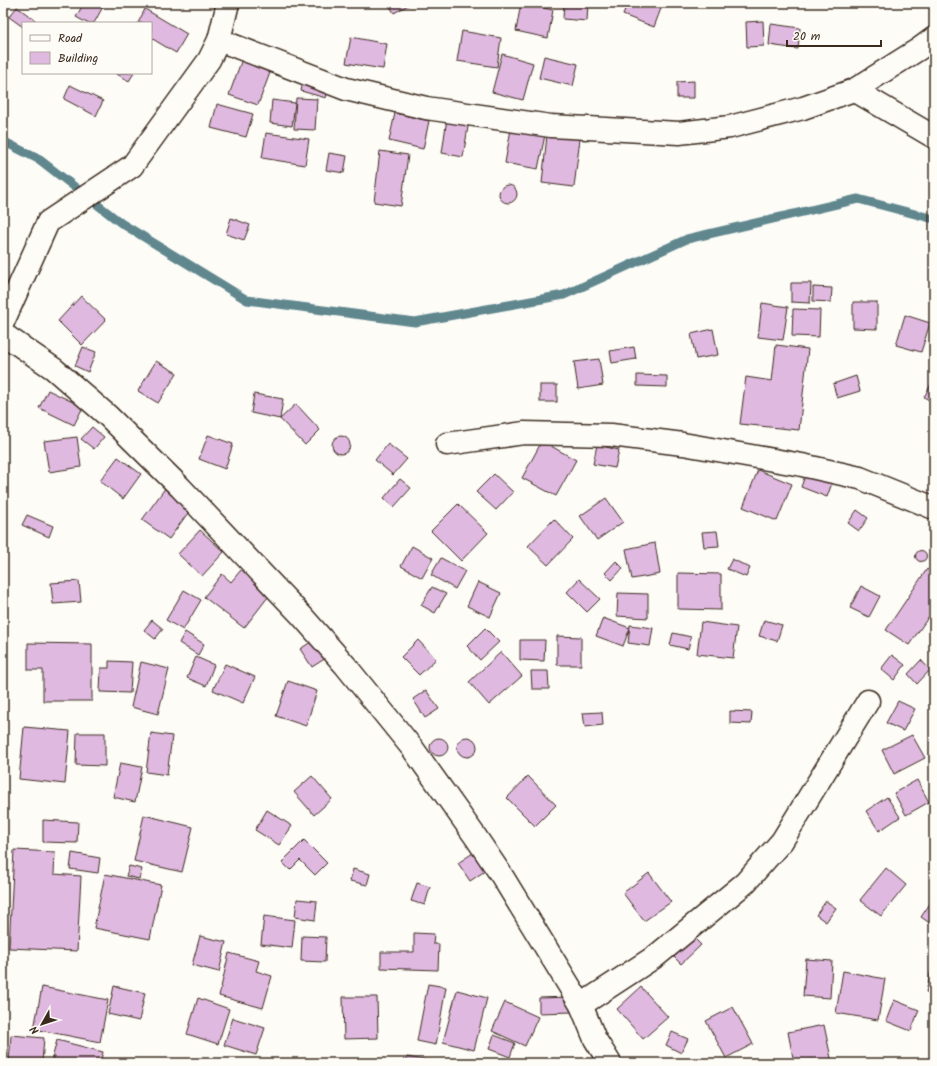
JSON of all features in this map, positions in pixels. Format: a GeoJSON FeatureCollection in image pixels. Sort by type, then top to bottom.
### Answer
{"type":"FeatureCollection","features":[{"type":"Feature","properties":{"kind":"street"},"geometry":{"type":"LineString","coordinates":[[3,322],[48,222],[132,166],[209,60],[219,40],[228,3]]}},
{"type":"Feature","properties":{"kind":"street"},"geometry":{"type":"LineString","coordinates":[[219,40],[346,89],[426,108],[551,126],[679,134],[730,127],[803,108],[854,90],[934,38]]}},
{"type":"Feature","properties":{"kind":"street"},"geometry":{"type":"LineString","coordinates":[[854,90],[934,137]]}},
{"type":"Feature","properties":{"kind":"street"},"geometry":{"type":"LineString","coordinates":[[3,334],[54,369],[108,416],[185,493],[302,616],[345,665],[413,749],[476,836],[581,1005],[595,1039],[610,1063]]}},
{"type":"Feature","properties":{"kind":"street"},"geometry":{"type":"LineString","coordinates":[[447,444],[524,433],[612,435],[683,444],[802,465],[860,478],[934,508]]}},
{"type":"Feature","properties":{"kind":"street"},"geometry":{"type":"LineString","coordinates":[[581,1005],[656,956],[745,883],[782,841],[868,701]]}},
{"type":"Feature","properties":{"kind":"building"},"geometry":{"type":"Polygon","coordinates":[[[84,3],[105,3],[95,22],[85,22],[76,17],[84,3]]]}},
{"type":"Feature","properties":{"kind":"building"},"geometry":{"type":"Polygon","coordinates":[[[388,3],[412,3],[394,13],[388,3]]]}},
{"type":"Feature","properties":{"kind":"building"},"geometry":{"type":"Polygon","coordinates":[[[521,3],[553,10],[548,38],[516,31],[521,3]]]}},
{"type":"Feature","properties":{"kind":"building"},"geometry":{"type":"Polygon","coordinates":[[[564,3],[588,3],[587,21],[563,19],[564,3]]]}},
{"type":"Feature","properties":{"kind":"building"},"geometry":{"type":"Polygon","coordinates":[[[627,3],[663,3],[654,27],[623,15],[627,3]]]}},
{"type":"Feature","properties":{"kind":"building"},"geometry":{"type":"Polygon","coordinates":[[[17,7],[35,20],[34,22],[22,22],[22,26],[9,17],[17,7]]]}},
{"type":"Feature","properties":{"kind":"building"},"geometry":{"type":"Polygon","coordinates":[[[145,9],[187,34],[176,53],[152,39],[152,22],[138,22],[145,9]]]}},
{"type":"Feature","properties":{"kind":"building"},"geometry":{"type":"Polygon","coordinates":[[[763,21],[764,46],[747,47],[746,22],[763,21]]]}},
{"type":"Feature","properties":{"kind":"building"},"geometry":{"type":"Polygon","coordinates":[[[771,24],[800,28],[798,49],[769,45],[771,24]]]}},
{"type":"Feature","properties":{"kind":"building"},"geometry":{"type":"Polygon","coordinates":[[[462,31],[501,38],[497,67],[457,61],[462,31]]]}},
{"type":"Feature","properties":{"kind":"building"},"geometry":{"type":"Polygon","coordinates":[[[351,37],[387,44],[383,69],[346,63],[351,37]]]}},
{"type":"Feature","properties":{"kind":"building"},"geometry":{"type":"Polygon","coordinates":[[[502,54],[533,63],[523,100],[492,92],[502,54]]]}},
{"type":"Feature","properties":{"kind":"building"},"geometry":{"type":"Polygon","coordinates":[[[544,56],[578,64],[573,86],[539,78],[544,56]]]}},
{"type":"Feature","properties":{"kind":"building"},"geometry":{"type":"Polygon","coordinates":[[[242,59],[271,70],[258,105],[229,95],[242,59]]]}},
{"type":"Feature","properties":{"kind":"building"},"geometry":{"type":"Polygon","coordinates":[[[117,74],[133,74],[129,81],[117,74]]]}},
{"type":"Feature","properties":{"kind":"building"},"geometry":{"type":"Polygon","coordinates":[[[694,81],[694,98],[677,98],[677,82],[694,81]]]}},
{"type":"Feature","properties":{"kind":"building"},"geometry":{"type":"Polygon","coordinates":[[[303,82],[328,88],[326,98],[301,91],[303,82]]]}},
{"type":"Feature","properties":{"kind":"building"},"geometry":{"type":"Polygon","coordinates":[[[70,85],[103,101],[96,116],[64,99],[70,85]]]}},
{"type":"Feature","properties":{"kind":"building"},"geometry":{"type":"Polygon","coordinates":[[[296,98],[317,99],[315,130],[294,129],[296,98]]]}},
{"type":"Feature","properties":{"kind":"building"},"geometry":{"type":"Polygon","coordinates":[[[272,100],[295,103],[292,126],[270,123],[272,100]]]}},
{"type":"Feature","properties":{"kind":"building"},"geometry":{"type":"Polygon","coordinates":[[[217,104],[253,114],[246,137],[211,128],[217,104]]]}},
{"type":"Feature","properties":{"kind":"building"},"geometry":{"type":"Polygon","coordinates":[[[395,113],[429,121],[423,149],[389,141],[395,113]]]}},
{"type":"Feature","properties":{"kind":"building"},"geometry":{"type":"Polygon","coordinates":[[[447,118],[469,121],[463,157],[442,153],[447,118]]]}},
{"type":"Feature","properties":{"kind":"building"},"geometry":{"type":"Polygon","coordinates":[[[511,129],[545,135],[538,169],[505,163],[511,129]]]}},
{"type":"Feature","properties":{"kind":"building"},"geometry":{"type":"Polygon","coordinates":[[[266,133],[309,139],[305,165],[262,158],[266,133]]]}},
{"type":"Feature","properties":{"kind":"building"},"geometry":{"type":"Polygon","coordinates":[[[547,135],[580,139],[574,187],[542,183],[547,135]]]}},
{"type":"Feature","properties":{"kind":"building"},"geometry":{"type":"Polygon","coordinates":[[[380,151],[408,155],[401,206],[374,202],[380,151]]]}},
{"type":"Feature","properties":{"kind":"building"},"geometry":{"type":"Polygon","coordinates":[[[329,153],[347,156],[344,173],[326,170],[329,153]]]}},
{"type":"Feature","properties":{"kind":"building"},"geometry":{"type":"Polygon","coordinates":[[[504,185],[512,185],[517,190],[515,201],[512,203],[504,203],[499,198],[499,190],[504,185]]]}},
{"type":"Feature","properties":{"kind":"building"},"geometry":{"type":"Polygon","coordinates":[[[231,218],[250,225],[244,240],[226,234],[231,218]]]}},
{"type":"Feature","properties":{"kind":"building"},"geometry":{"type":"Polygon","coordinates":[[[791,283],[811,283],[810,303],[791,302],[791,283]]]}},
{"type":"Feature","properties":{"kind":"building"},"geometry":{"type":"Polygon","coordinates":[[[813,287],[832,288],[831,302],[813,301],[813,287]]]}},
{"type":"Feature","properties":{"kind":"building"},"geometry":{"type":"Polygon","coordinates":[[[81,296],[106,320],[82,345],[58,321],[81,296]]]}},
{"type":"Feature","properties":{"kind":"building"},"geometry":{"type":"Polygon","coordinates":[[[853,302],[877,302],[877,329],[853,328],[853,302]]]}},
{"type":"Feature","properties":{"kind":"building"},"geometry":{"type":"Polygon","coordinates":[[[762,303],[788,307],[783,340],[758,337],[762,303]]]}},
{"type":"Feature","properties":{"kind":"building"},"geometry":{"type":"Polygon","coordinates":[[[793,309],[820,310],[819,337],[792,336],[793,309]]]}},
{"type":"Feature","properties":{"kind":"building"},"geometry":{"type":"Polygon","coordinates":[[[905,315],[930,323],[921,352],[896,345],[905,315]]]}},
{"type":"Feature","properties":{"kind":"building"},"geometry":{"type":"Polygon","coordinates":[[[713,329],[718,355],[696,359],[691,334],[713,329]]]}},
{"type":"Feature","properties":{"kind":"building"},"geometry":{"type":"Polygon","coordinates":[[[776,345],[808,349],[799,430],[740,424],[746,377],[772,381],[776,345]]]}},
{"type":"Feature","properties":{"kind":"building"},"geometry":{"type":"Polygon","coordinates":[[[83,347],[96,352],[88,372],[75,366],[83,347]]]}},
{"type":"Feature","properties":{"kind":"building"},"geometry":{"type":"Polygon","coordinates":[[[634,347],[636,359],[612,363],[610,351],[634,347]]]}},
{"type":"Feature","properties":{"kind":"building"},"geometry":{"type":"Polygon","coordinates":[[[599,359],[603,385],[578,389],[574,362],[599,359]]]}},
{"type":"Feature","properties":{"kind":"building"},"geometry":{"type":"Polygon","coordinates":[[[156,361],[177,373],[158,403],[138,391],[156,361]]]}},
{"type":"Feature","properties":{"kind":"building"},"geometry":{"type":"Polygon","coordinates":[[[637,375],[667,376],[667,387],[637,386],[637,375]]]}},
{"type":"Feature","properties":{"kind":"building"},"geometry":{"type":"Polygon","coordinates":[[[856,376],[860,391],[837,398],[833,384],[856,376]]]}},
{"type":"Feature","properties":{"kind":"building"},"geometry":{"type":"Polygon","coordinates":[[[934,379],[934,403],[924,397],[934,379]]]}},
{"type":"Feature","properties":{"kind":"building"},"geometry":{"type":"Polygon","coordinates":[[[540,385],[557,385],[557,402],[540,402],[540,385]]]}},
{"type":"Feature","properties":{"kind":"building"},"geometry":{"type":"Polygon","coordinates":[[[48,390],[83,407],[74,425],[39,408],[48,390]]]}},
{"type":"Feature","properties":{"kind":"building"},"geometry":{"type":"Polygon","coordinates":[[[254,394],[283,399],[280,419],[251,413],[254,394]]]}},
{"type":"Feature","properties":{"kind":"building"},"geometry":{"type":"Polygon","coordinates":[[[296,404],[320,430],[305,445],[280,419],[296,404]]]}},
{"type":"Feature","properties":{"kind":"building"},"geometry":{"type":"Polygon","coordinates":[[[92,427],[104,437],[94,449],[81,439],[92,427]]]}},
{"type":"Feature","properties":{"kind":"building"},"geometry":{"type":"Polygon","coordinates":[[[208,435],[233,444],[225,469],[199,459],[208,435]]]}},
{"type":"Feature","properties":{"kind":"building"},"geometry":{"type":"Polygon","coordinates":[[[341,436],[347,439],[350,445],[347,451],[341,454],[335,451],[332,445],[335,439],[341,436]]]}},
{"type":"Feature","properties":{"kind":"building"},"geometry":{"type":"Polygon","coordinates":[[[77,437],[81,467],[49,472],[44,441],[77,437]]]}},
{"type":"Feature","properties":{"kind":"building"},"geometry":{"type":"Polygon","coordinates":[[[542,441],[576,460],[556,496],[522,478],[542,441]]]}},
{"type":"Feature","properties":{"kind":"building"},"geometry":{"type":"Polygon","coordinates":[[[388,444],[407,459],[393,475],[375,460],[388,444]]]}},
{"type":"Feature","properties":{"kind":"building"},"geometry":{"type":"Polygon","coordinates":[[[597,445],[619,450],[615,468],[593,464],[597,445]]]}},
{"type":"Feature","properties":{"kind":"building"},"geometry":{"type":"Polygon","coordinates":[[[118,457],[141,474],[123,499],[100,481],[118,457]]]}},
{"type":"Feature","properties":{"kind":"building"},"geometry":{"type":"Polygon","coordinates":[[[758,470],[792,484],[777,521],[743,507],[758,470]]]}},
{"type":"Feature","properties":{"kind":"building"},"geometry":{"type":"Polygon","coordinates":[[[806,473],[832,483],[827,497],[801,487],[806,473]]]}},
{"type":"Feature","properties":{"kind":"building"},"geometry":{"type":"Polygon","coordinates":[[[494,474],[513,492],[496,510],[476,492],[494,474]]]}},
{"type":"Feature","properties":{"kind":"building"},"geometry":{"type":"Polygon","coordinates":[[[400,479],[411,488],[394,507],[384,498],[400,479]]]}},
{"type":"Feature","properties":{"kind":"building"},"geometry":{"type":"Polygon","coordinates":[[[166,487],[193,506],[169,539],[142,520],[166,487]]]}},
{"type":"Feature","properties":{"kind":"building"},"geometry":{"type":"Polygon","coordinates":[[[606,498],[623,522],[597,540],[580,516],[606,498]]]}},
{"type":"Feature","properties":{"kind":"building"},"geometry":{"type":"Polygon","coordinates":[[[458,504],[488,533],[461,561],[431,531],[458,504]]]}},
{"type":"Feature","properties":{"kind":"building"},"geometry":{"type":"Polygon","coordinates":[[[857,510],[868,518],[859,531],[848,523],[857,510]]]}},
{"type":"Feature","properties":{"kind":"building"},"geometry":{"type":"Polygon","coordinates":[[[27,515],[53,526],[49,537],[22,525],[27,515]]]}},
{"type":"Feature","properties":{"kind":"building"},"geometry":{"type":"Polygon","coordinates":[[[554,519],[573,539],[548,565],[528,546],[554,519]]]}},
{"type":"Feature","properties":{"kind":"building"},"geometry":{"type":"Polygon","coordinates":[[[200,530],[224,552],[202,576],[178,554],[200,530]]]}},
{"type":"Feature","properties":{"kind":"building"},"geometry":{"type":"Polygon","coordinates":[[[717,531],[719,546],[704,547],[702,532],[717,531]]]}},
{"type":"Feature","properties":{"kind":"building"},"geometry":{"type":"Polygon","coordinates":[[[655,543],[660,574],[632,579],[626,549],[655,543]]]}},
{"type":"Feature","properties":{"kind":"building"},"geometry":{"type":"Polygon","coordinates":[[[412,546],[433,558],[422,578],[401,566],[412,546]]]}},
{"type":"Feature","properties":{"kind":"building"},"geometry":{"type":"Polygon","coordinates":[[[921,550],[925,552],[927,556],[925,560],[921,562],[917,560],[915,556],[917,552],[921,550]]]}},
{"type":"Feature","properties":{"kind":"building"},"geometry":{"type":"Polygon","coordinates":[[[441,558],[465,571],[455,589],[431,575],[441,558]]]}},
{"type":"Feature","properties":{"kind":"building"},"geometry":{"type":"Polygon","coordinates":[[[732,559],[750,568],[746,577],[727,569],[732,559]]]}},
{"type":"Feature","properties":{"kind":"building"},"geometry":{"type":"Polygon","coordinates":[[[616,561],[623,568],[612,580],[605,573],[616,561]]]}},
{"type":"Feature","properties":{"kind":"building"},"geometry":{"type":"Polygon","coordinates":[[[246,564],[275,588],[244,628],[204,597],[222,574],[231,582],[246,564]]]}},
{"type":"Feature","properties":{"kind":"building"},"geometry":{"type":"Polygon","coordinates":[[[927,569],[934,574],[934,609],[909,645],[886,630],[927,569]]]}},
{"type":"Feature","properties":{"kind":"building"},"geometry":{"type":"Polygon","coordinates":[[[678,573],[721,574],[721,610],[678,609],[678,573]]]}},
{"type":"Feature","properties":{"kind":"building"},"geometry":{"type":"Polygon","coordinates":[[[579,579],[600,599],[587,612],[567,592],[579,579]]]}},
{"type":"Feature","properties":{"kind":"building"},"geometry":{"type":"Polygon","coordinates":[[[79,581],[81,602],[53,604],[51,583],[79,581]]]}},
{"type":"Feature","properties":{"kind":"building"},"geometry":{"type":"Polygon","coordinates":[[[478,582],[501,593],[490,617],[467,606],[478,582]]]}},
{"type":"Feature","properties":{"kind":"building"},"geometry":{"type":"Polygon","coordinates":[[[861,586],[880,596],[869,617],[850,608],[861,586]]]}},
{"type":"Feature","properties":{"kind":"building"},"geometry":{"type":"Polygon","coordinates":[[[432,587],[446,594],[435,613],[421,605],[432,587]]]}},
{"type":"Feature","properties":{"kind":"building"},"geometry":{"type":"Polygon","coordinates":[[[184,590],[201,600],[183,630],[166,620],[184,590]]]}},
{"type":"Feature","properties":{"kind":"building"},"geometry":{"type":"Polygon","coordinates":[[[618,593],[648,594],[648,618],[617,616],[618,593]]]}},
{"type":"Feature","properties":{"kind":"building"},"geometry":{"type":"Polygon","coordinates":[[[603,618],[630,628],[623,646],[596,636],[603,618]]]}},
{"type":"Feature","properties":{"kind":"building"},"geometry":{"type":"Polygon","coordinates":[[[152,620],[163,629],[155,639],[144,630],[152,620]]]}},
{"type":"Feature","properties":{"kind":"building"},"geometry":{"type":"Polygon","coordinates":[[[764,620],[782,625],[777,641],[759,636],[764,620]]]}},
{"type":"Feature","properties":{"kind":"building"},"geometry":{"type":"Polygon","coordinates":[[[701,622],[737,627],[733,658],[697,654],[701,622]]]}},
{"type":"Feature","properties":{"kind":"building"},"geometry":{"type":"Polygon","coordinates":[[[630,625],[653,628],[650,646],[628,643],[630,625]]]}},
{"type":"Feature","properties":{"kind":"building"},"geometry":{"type":"Polygon","coordinates":[[[485,628],[499,642],[480,660],[467,646],[485,628]]]}},
{"type":"Feature","properties":{"kind":"building"},"geometry":{"type":"Polygon","coordinates":[[[185,632],[204,644],[198,655],[179,643],[185,632]]]}},
{"type":"Feature","properties":{"kind":"building"},"geometry":{"type":"Polygon","coordinates":[[[673,633],[691,637],[688,649],[670,645],[673,633]]]}},
{"type":"Feature","properties":{"kind":"building"},"geometry":{"type":"Polygon","coordinates":[[[557,636],[581,637],[581,665],[557,665],[557,636]]]}},
{"type":"Feature","properties":{"kind":"building"},"geometry":{"type":"Polygon","coordinates":[[[314,640],[326,658],[312,667],[300,649],[314,640]]]}},
{"type":"Feature","properties":{"kind":"building"},"geometry":{"type":"Polygon","coordinates":[[[418,640],[436,659],[419,675],[401,657],[418,640]]]}},
{"type":"Feature","properties":{"kind":"building"},"geometry":{"type":"Polygon","coordinates":[[[520,640],[545,640],[544,661],[520,660],[520,640]]]}},
{"type":"Feature","properties":{"kind":"building"},"geometry":{"type":"Polygon","coordinates":[[[28,643],[92,644],[92,701],[43,701],[43,670],[28,670],[28,643]]]}},
{"type":"Feature","properties":{"kind":"building"},"geometry":{"type":"Polygon","coordinates":[[[501,652],[522,676],[489,705],[469,682],[501,652]]]}},
{"type":"Feature","properties":{"kind":"building"},"geometry":{"type":"Polygon","coordinates":[[[892,655],[905,665],[894,680],[881,669],[892,655]]]}},
{"type":"Feature","properties":{"kind":"building"},"geometry":{"type":"Polygon","coordinates":[[[196,657],[214,665],[206,686],[187,678],[196,657]]]}},
{"type":"Feature","properties":{"kind":"building"},"geometry":{"type":"Polygon","coordinates":[[[921,660],[930,670],[917,684],[908,674],[921,660]]]}},
{"type":"Feature","properties":{"kind":"building"},"geometry":{"type":"Polygon","coordinates":[[[109,661],[132,662],[130,693],[100,692],[101,668],[109,668],[109,661]]]}},
{"type":"Feature","properties":{"kind":"building"},"geometry":{"type":"Polygon","coordinates":[[[141,662],[169,669],[158,714],[131,707],[141,662]]]}},
{"type":"Feature","properties":{"kind":"building"},"geometry":{"type":"Polygon","coordinates":[[[225,664],[255,677],[243,703],[213,690],[225,664]]]}},
{"type":"Feature","properties":{"kind":"building"},"geometry":{"type":"Polygon","coordinates":[[[531,671],[548,671],[549,689],[532,689],[531,671]]]}},
{"type":"Feature","properties":{"kind":"building"},"geometry":{"type":"Polygon","coordinates":[[[288,681],[317,691],[306,726],[276,716],[288,681]]]}},
{"type":"Feature","properties":{"kind":"building"},"geometry":{"type":"Polygon","coordinates":[[[426,690],[439,709],[425,718],[413,699],[426,690]]]}},
{"type":"Feature","properties":{"kind":"building"},"geometry":{"type":"Polygon","coordinates":[[[898,701],[915,709],[903,731],[886,723],[898,701]]]}},
{"type":"Feature","properties":{"kind":"building"},"geometry":{"type":"Polygon","coordinates":[[[730,711],[752,712],[751,724],[730,723],[730,711]]]}},
{"type":"Feature","properties":{"kind":"building"},"geometry":{"type":"Polygon","coordinates":[[[602,712],[603,725],[585,727],[583,713],[602,712]]]}},
{"type":"Feature","properties":{"kind":"building"},"geometry":{"type":"Polygon","coordinates":[[[24,727],[70,731],[65,784],[19,779],[24,727]]]}},
{"type":"Feature","properties":{"kind":"building"},"geometry":{"type":"Polygon","coordinates":[[[77,733],[105,733],[105,766],[76,765],[77,733]]]}},
{"type":"Feature","properties":{"kind":"building"},"geometry":{"type":"Polygon","coordinates":[[[151,733],[172,736],[167,775],[146,772],[151,733]]]}},
{"type":"Feature","properties":{"kind":"building"},"geometry":{"type":"Polygon","coordinates":[[[912,735],[925,758],[894,774],[882,750],[912,735]]]}},
{"type":"Feature","properties":{"kind":"building"},"geometry":{"type":"Polygon","coordinates":[[[467,737],[474,740],[477,747],[474,754],[467,757],[460,754],[457,747],[460,740],[467,737]]]}},
{"type":"Feature","properties":{"kind":"building"},"geometry":{"type":"Polygon","coordinates":[[[435,738],[443,738],[448,743],[446,754],[443,756],[435,756],[430,751],[430,743],[435,738]]]}},
{"type":"Feature","properties":{"kind":"building"},"geometry":{"type":"Polygon","coordinates":[[[120,763],[142,767],[135,802],[113,797],[120,763]]]}},
{"type":"Feature","properties":{"kind":"building"},"geometry":{"type":"Polygon","coordinates":[[[312,776],[332,799],[314,815],[294,792],[312,776]]]}},
{"type":"Feature","properties":{"kind":"building"},"geometry":{"type":"Polygon","coordinates":[[[528,776],[556,805],[535,826],[507,798],[528,776]]]}},
{"type":"Feature","properties":{"kind":"building"},"geometry":{"type":"Polygon","coordinates":[[[917,780],[929,802],[906,815],[894,793],[917,780]]]}},
{"type":"Feature","properties":{"kind":"building"},"geometry":{"type":"Polygon","coordinates":[[[887,797],[900,817],[879,831],[866,811],[887,797]]]}},
{"type":"Feature","properties":{"kind":"building"},"geometry":{"type":"Polygon","coordinates":[[[267,810],[292,826],[279,845],[255,830],[267,810]]]}},
{"type":"Feature","properties":{"kind":"building"},"geometry":{"type":"Polygon","coordinates":[[[144,815],[193,827],[182,872],[134,861],[144,815]]]}},
{"type":"Feature","properties":{"kind":"building"},"geometry":{"type":"Polygon","coordinates":[[[43,820],[78,822],[77,843],[43,842],[43,820]]]}},
{"type":"Feature","properties":{"kind":"building"},"geometry":{"type":"Polygon","coordinates":[[[304,840],[327,863],[315,875],[300,860],[290,870],[282,862],[304,840]]]}},
{"type":"Feature","properties":{"kind":"building"},"geometry":{"type":"Polygon","coordinates":[[[14,850],[55,852],[54,874],[81,876],[77,951],[9,948],[14,850]]]}},
{"type":"Feature","properties":{"kind":"building"},"geometry":{"type":"Polygon","coordinates":[[[72,853],[100,858],[98,873],[70,869],[72,853]]]}},
{"type":"Feature","properties":{"kind":"building"},"geometry":{"type":"Polygon","coordinates":[[[473,853],[485,871],[470,881],[458,863],[473,853]]]}},
{"type":"Feature","properties":{"kind":"building"},"geometry":{"type":"Polygon","coordinates":[[[129,866],[142,869],[139,879],[126,876],[129,866]]]}},
{"type":"Feature","properties":{"kind":"building"},"geometry":{"type":"Polygon","coordinates":[[[886,868],[906,885],[881,916],[860,900],[886,868]]]}},
{"type":"Feature","properties":{"kind":"building"},"geometry":{"type":"Polygon","coordinates":[[[353,869],[370,874],[367,885],[350,881],[353,869]]]}},
{"type":"Feature","properties":{"kind":"building"},"geometry":{"type":"Polygon","coordinates":[[[649,873],[671,902],[644,921],[623,893],[649,873]]]}},
{"type":"Feature","properties":{"kind":"building"},"geometry":{"type":"Polygon","coordinates":[[[105,874],[161,885],[150,939],[94,928],[105,874]]]}},
{"type":"Feature","properties":{"kind":"building"},"geometry":{"type":"Polygon","coordinates":[[[417,883],[430,887],[425,905],[411,901],[417,883]]]}},
{"type":"Feature","properties":{"kind":"building"},"geometry":{"type":"Polygon","coordinates":[[[297,899],[317,901],[315,920],[295,917],[297,899]]]}},
{"type":"Feature","properties":{"kind":"building"},"geometry":{"type":"Polygon","coordinates":[[[934,899],[934,926],[921,917],[934,899]]]}},
{"type":"Feature","properties":{"kind":"building"},"geometry":{"type":"Polygon","coordinates":[[[826,901],[836,908],[826,922],[816,915],[826,901]]]}},
{"type":"Feature","properties":{"kind":"building"},"geometry":{"type":"Polygon","coordinates":[[[264,916],[295,920],[292,948],[261,944],[264,916]]]}},
{"type":"Feature","properties":{"kind":"building"},"geometry":{"type":"Polygon","coordinates":[[[414,933],[434,934],[433,944],[439,944],[438,970],[381,968],[381,952],[414,952],[414,933]]]}},
{"type":"Feature","properties":{"kind":"building"},"geometry":{"type":"Polygon","coordinates":[[[691,935],[701,945],[681,964],[671,954],[691,935]]]}},
{"type":"Feature","properties":{"kind":"building"},"geometry":{"type":"Polygon","coordinates":[[[200,936],[226,942],[219,972],[192,965],[200,936]]]}},
{"type":"Feature","properties":{"kind":"building"},"geometry":{"type":"Polygon","coordinates":[[[302,936],[326,937],[325,962],[301,961],[302,936]]]}},
{"type":"Feature","properties":{"kind":"building"},"geometry":{"type":"Polygon","coordinates":[[[229,953],[259,961],[256,971],[272,976],[263,1008],[219,996],[229,953]]]}},
{"type":"Feature","properties":{"kind":"building"},"geometry":{"type":"Polygon","coordinates":[[[806,959],[832,961],[830,998],[803,996],[806,959]]]}},
{"type":"Feature","properties":{"kind":"building"},"geometry":{"type":"Polygon","coordinates":[[[843,971],[885,979],[878,1020],[836,1013],[843,971]]]}},
{"type":"Feature","properties":{"kind":"building"},"geometry":{"type":"Polygon","coordinates":[[[931,971],[934,972],[934,994],[926,992],[931,971]]]}},
{"type":"Feature","properties":{"kind":"building"},"geometry":{"type":"Polygon","coordinates":[[[428,984],[446,987],[436,1045],[417,1041],[428,984]]]}},
{"type":"Feature","properties":{"kind":"building"},"geometry":{"type":"Polygon","coordinates":[[[114,986],[145,993],[139,1021],[108,1014],[114,986]]]}},
{"type":"Feature","properties":{"kind":"building"},"geometry":{"type":"Polygon","coordinates":[[[42,987],[108,1000],[100,1042],[34,1029],[42,987]]]}},
{"type":"Feature","properties":{"kind":"building"},"geometry":{"type":"Polygon","coordinates":[[[641,987],[668,1017],[643,1039],[617,1009],[641,987]]]}},
{"type":"Feature","properties":{"kind":"building"},"geometry":{"type":"Polygon","coordinates":[[[457,990],[487,998],[474,1050],[443,1042],[457,990]]]}},
{"type":"Feature","properties":{"kind":"building"},"geometry":{"type":"Polygon","coordinates":[[[343,997],[377,997],[378,1038],[344,1039],[343,997]]]}},
{"type":"Feature","properties":{"kind":"building"},"geometry":{"type":"Polygon","coordinates":[[[571,997],[572,1012],[539,1013],[539,998],[571,997]]]}},
{"type":"Feature","properties":{"kind":"building"},"geometry":{"type":"Polygon","coordinates":[[[198,998],[229,1009],[218,1044],[187,1034],[198,998]]]}},
{"type":"Feature","properties":{"kind":"building"},"geometry":{"type":"Polygon","coordinates":[[[894,1000],[919,1010],[911,1031],[886,1021],[894,1000]]]}},
{"type":"Feature","properties":{"kind":"building"},"geometry":{"type":"Polygon","coordinates":[[[505,1002],[538,1017],[525,1046],[492,1031],[505,1002]]]}},
{"type":"Feature","properties":{"kind":"building"},"geometry":{"type":"Polygon","coordinates":[[[733,1007],[753,1044],[726,1058],[706,1021],[733,1007]]]}},
{"type":"Feature","properties":{"kind":"building"},"geometry":{"type":"Polygon","coordinates":[[[233,1018],[265,1028],[256,1055],[224,1045],[233,1018]]]}},
{"type":"Feature","properties":{"kind":"building"},"geometry":{"type":"Polygon","coordinates":[[[824,1025],[832,1063],[794,1063],[788,1032],[824,1025]]]}},
{"type":"Feature","properties":{"kind":"building"},"geometry":{"type":"Polygon","coordinates":[[[672,1032],[688,1039],[681,1053],[666,1045],[672,1032]]]}},
{"type":"Feature","properties":{"kind":"building"},"geometry":{"type":"Polygon","coordinates":[[[11,1035],[44,1038],[42,1063],[9,1063],[11,1035]]]}},
{"type":"Feature","properties":{"kind":"building"},"geometry":{"type":"Polygon","coordinates":[[[494,1035],[515,1043],[510,1057],[489,1049],[494,1035]]]}},
{"type":"Feature","properties":{"kind":"building"},"geometry":{"type":"Polygon","coordinates":[[[57,1040],[103,1052],[100,1063],[51,1063],[57,1040]]]}},
{"type":"Feature","properties":{"kind":"building"},"geometry":{"type":"Polygon","coordinates":[[[407,1057],[429,1061],[429,1063],[406,1063],[407,1057]]]}},
{"type":"Feature","properties":{"kind":"waterway"},"geometry":{"type":"LineString","coordinates":[[3,141],[40,160],[121,223],[247,300],[415,322],[564,295],[687,239],[858,199],[934,219]]}}]}
